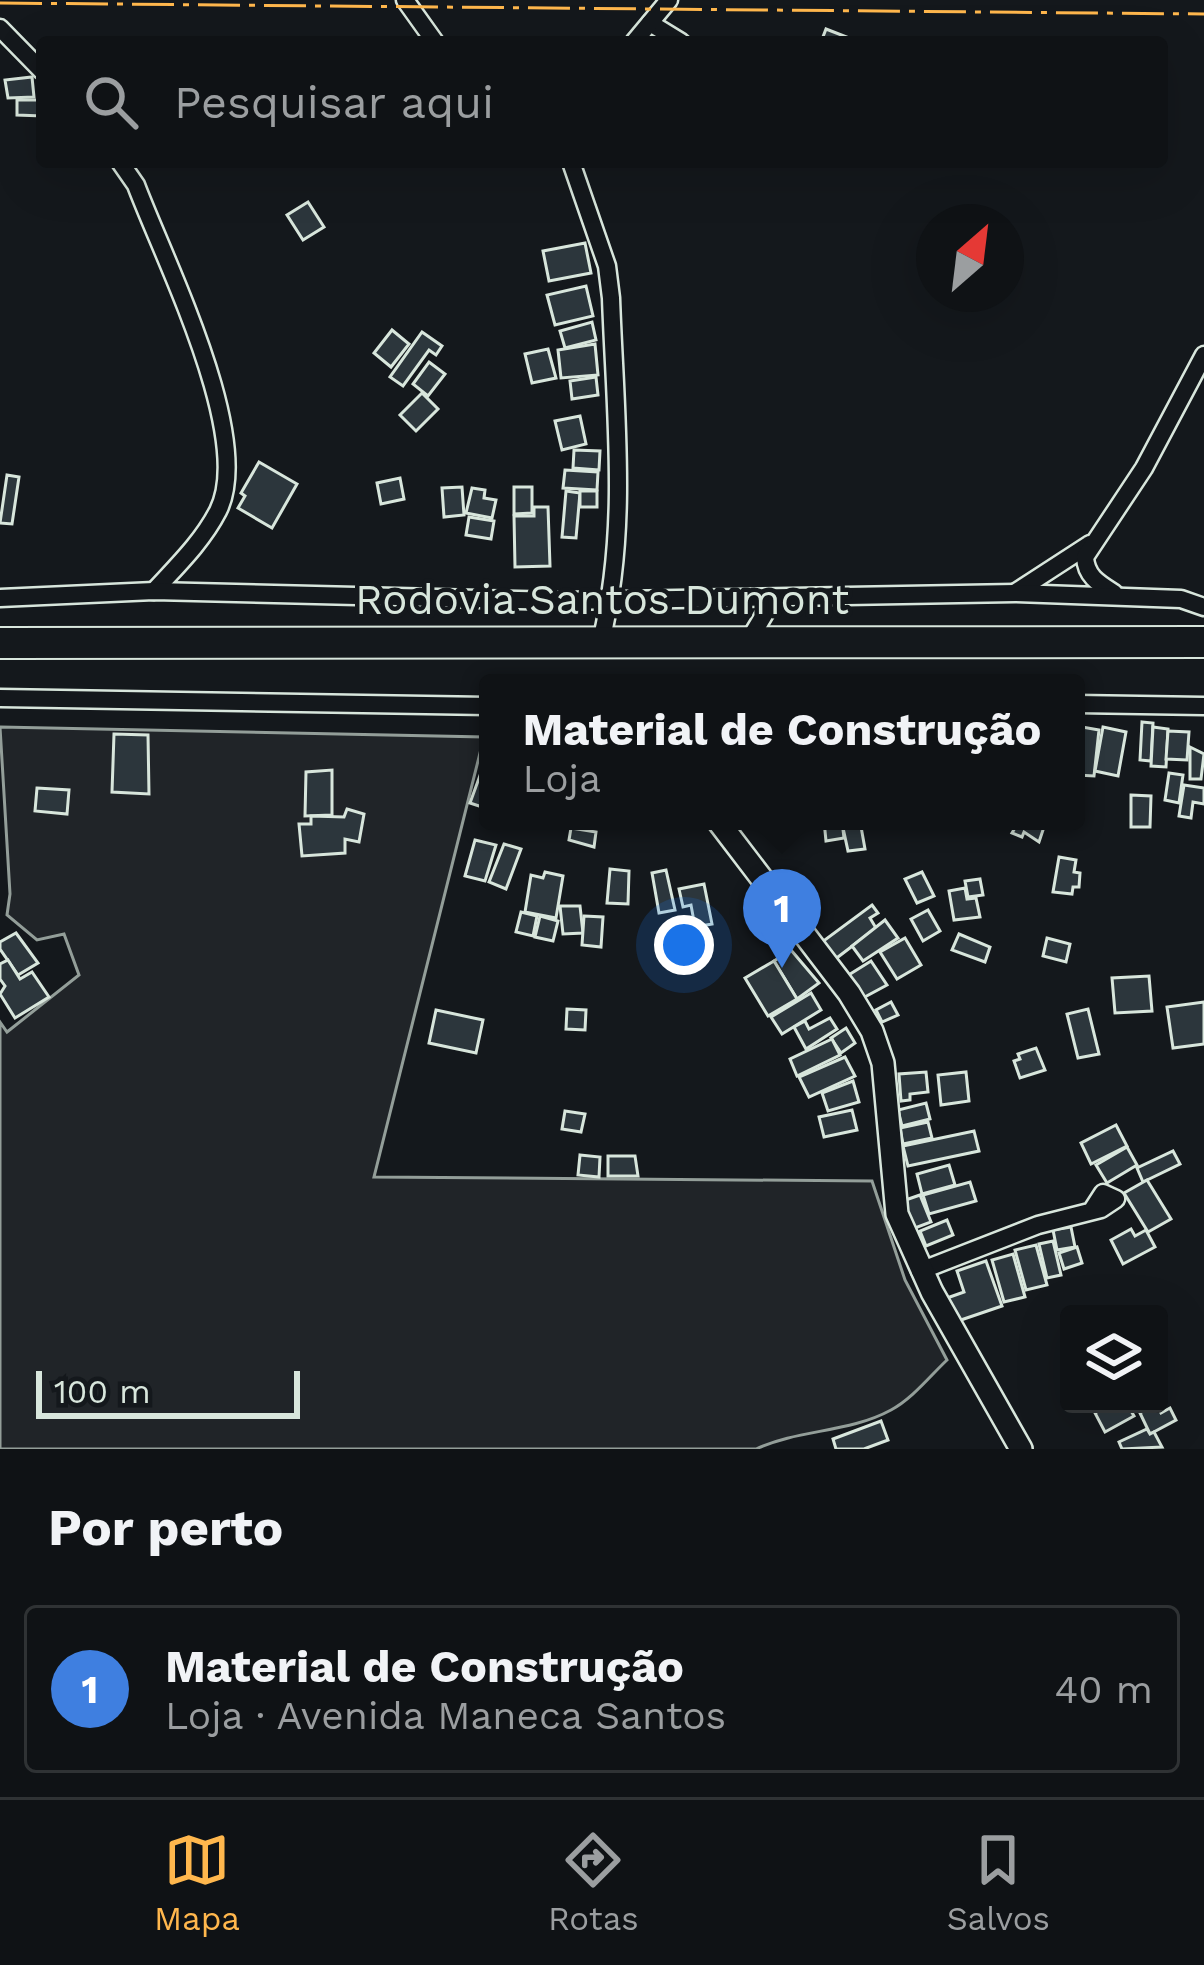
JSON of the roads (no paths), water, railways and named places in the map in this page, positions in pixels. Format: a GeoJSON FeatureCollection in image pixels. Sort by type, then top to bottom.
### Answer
{"type":"FeatureCollection","features":[{"type":"Feature","properties":{"kind":"highway","name":"Rodovia Santos Dumont"},"geometry":{"type":"LineString","coordinates":[[0,643],[1204,642]]}},
{"type":"Feature","properties":{"kind":"street"},"geometry":{"type":"LineString","coordinates":[[405,0],[431,36]]}},
{"type":"Feature","properties":{"kind":"street"},"geometry":{"type":"LineString","coordinates":[[639,36],[669,0]]}},
{"type":"Feature","properties":{"kind":"street"},"geometry":{"type":"LineString","coordinates":[[650,23],[671,36]]}},
{"type":"Feature","properties":{"kind":"street"},"geometry":{"type":"LineString","coordinates":[[0,28],[36,64]]}},
{"type":"Feature","properties":{"kind":"street"},"geometry":{"type":"LineString","coordinates":[[124,168],[136,185],[213,382],[226,436],[227,476],[220,508],[197,543],[154,591]]}},
{"type":"Feature","properties":{"kind":"street"},"geometry":{"type":"LineString","coordinates":[[573,168],[607,266],[611,298],[619,493],[611,599],[601,640]]}},
{"type":"Feature","properties":{"kind":"street"},"geometry":{"type":"LineString","coordinates":[[1015,592],[1091,544],[1144,468],[1204,355]]}},
{"type":"Feature","properties":{"kind":"street"},"geometry":{"type":"LineString","coordinates":[[1091,544],[1086,568],[1114,594]]}},
{"type":"Feature","properties":{"kind":"street"},"geometry":{"type":"LineString","coordinates":[[0,598],[154,591],[773,600],[1015,592],[1114,594],[1204,603]]}},
{"type":"Feature","properties":{"kind":"street"},"geometry":{"type":"LineString","coordinates":[[749,640],[773,600]]}},
{"type":"Feature","properties":{"kind":"street"},"geometry":{"type":"LineString","coordinates":[[0,698],[479,706]]}},
{"type":"Feature","properties":{"kind":"street"},"geometry":{"type":"LineString","coordinates":[[1085,704],[1204,702]]}},
{"type":"Feature","properties":{"kind":"street"},"geometry":{"type":"LineString","coordinates":[[725,830],[849,993],[872,1031],[883,1063],[897,1214],[920,1270],[1022,1449]]}},
{"type":"Feature","properties":{"kind":"street"},"geometry":{"type":"LineString","coordinates":[[920,1270],[1092,1210]]}},
{"type":"Feature","properties":{"kind":"place","name":"Material de Construção"},"geometry":{"type":"Point","coordinates":[782,968]}}]}
